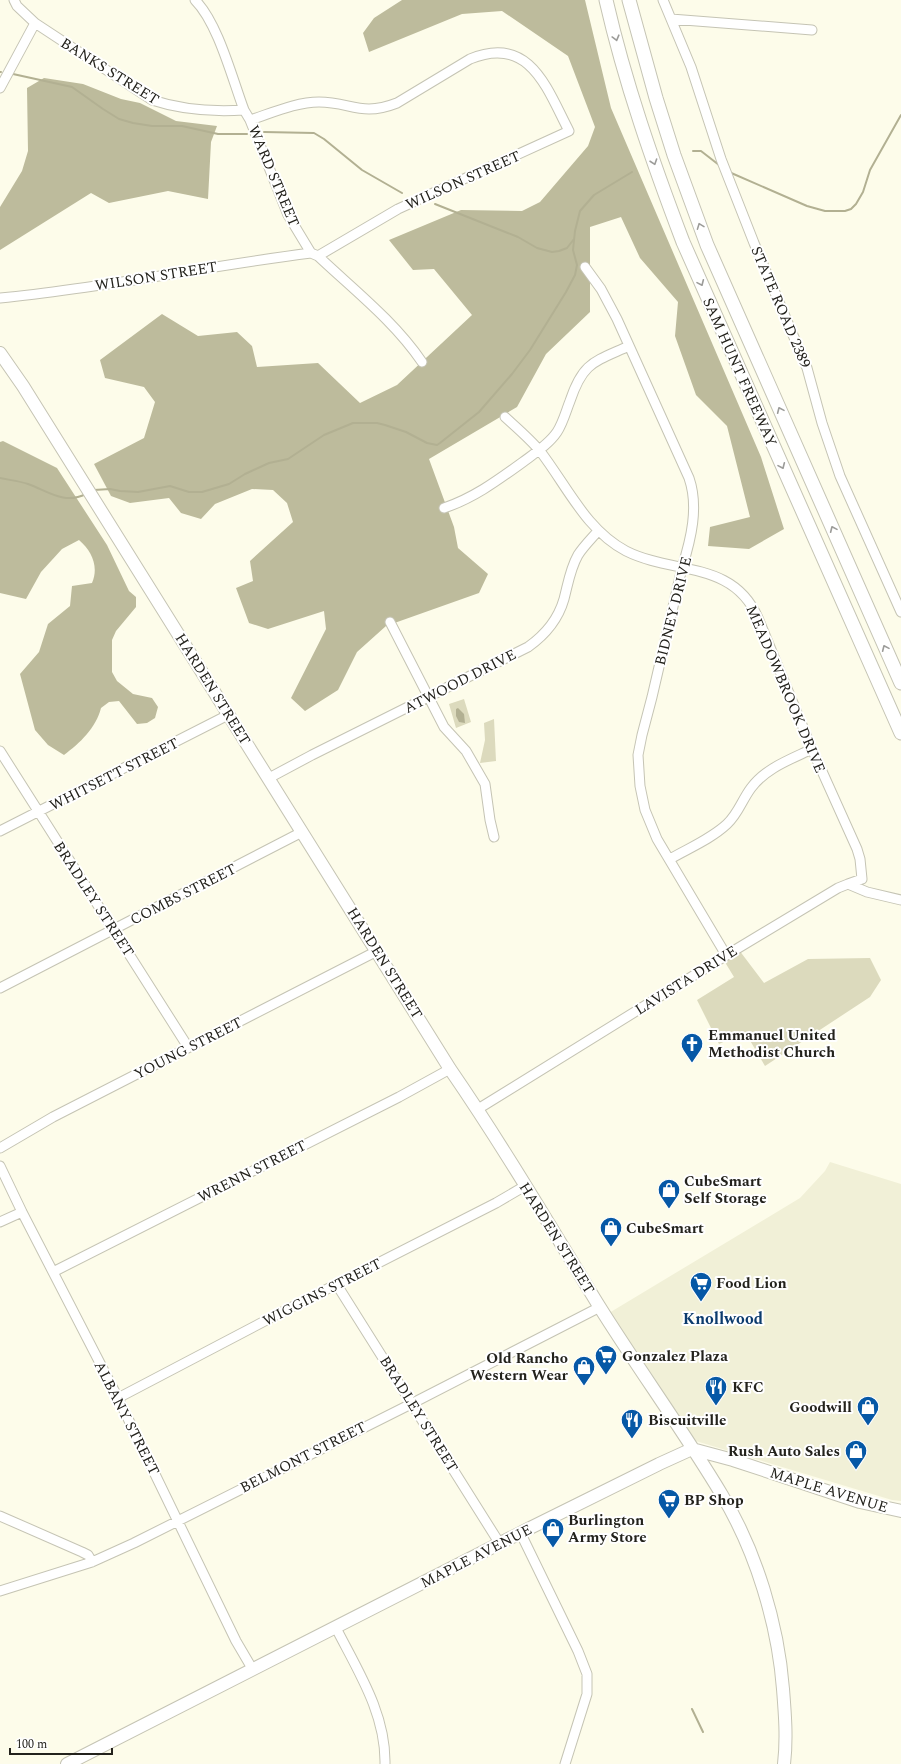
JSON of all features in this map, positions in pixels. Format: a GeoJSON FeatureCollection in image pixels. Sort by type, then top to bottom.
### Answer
{"type":"FeatureCollection","features":[{"type":"Feature","properties":{"kind":"highway","name":"SAM HUNT FREEWAY"},"geometry":{"type":"LineString","coordinates":[[606,0],[635,106],[683,242],[901,733]]}},
{"type":"Feature","properties":{"kind":"highway","name":"SAM HUNT FREEWAY"},"geometry":{"type":"LineString","coordinates":[[629,0],[643,54],[669,141],[707,245],[901,683]]}},
{"type":"Feature","properties":{"kind":"main road","name":"HARDEN STREET"},"geometry":{"type":"LineString","coordinates":[[0,353],[23,386],[228,715],[270,778],[302,832],[450,1068],[478,1109],[600,1306],[722,1496],[749,1552],[768,1607],[778,1645],[786,1738],[784,1764]]}},
{"type":"Feature","properties":{"kind":"main road","name":"MAPLE AVENUE"},"geometry":{"type":"LineString","coordinates":[[68,1764],[500,1544],[692,1449],[733,1460],[860,1502],[901,1511]]}},
{"type":"Feature","properties":{"kind":"street","name":"BANKS STREET"},"geometry":{"type":"LineString","coordinates":[[14,0],[17,6],[36,23],[152,100],[191,110],[244,110]]}},
{"type":"Feature","properties":{"kind":"street","name":"WARD STREET"},"geometry":{"type":"LineString","coordinates":[[195,0],[202,8],[215,30],[244,110],[250,120],[288,215],[315,255],[389,322],[403,336],[422,362]]}},
{"type":"Feature","properties":{"kind":"street","name":"STATE ROAD 2389"},"geometry":{"type":"LineString","coordinates":[[663,0],[691,67],[736,197],[807,368],[824,428],[840,476],[901,612]]}},
{"type":"Feature","properties":{"kind":"street"},"geometry":{"type":"LineString","coordinates":[[671,19],[812,30]]}},
{"type":"Feature","properties":{"kind":"street"},"geometry":{"type":"LineString","coordinates":[[0,88],[36,23]]}},
{"type":"Feature","properties":{"kind":"street","name":"WILSON STREET"},"geometry":{"type":"LineString","coordinates":[[0,298],[139,280],[186,271],[315,255],[398,209],[569,131],[539,74],[525,61],[516,57],[498,53],[479,55],[470,59],[397,103],[387,107],[366,110],[329,103],[308,102],[250,120]]}},
{"type":"Feature","properties":{"kind":"street","name":"BIDNEY DRIVE"},"geometry":{"type":"LineString","coordinates":[[585,267],[606,299],[629,346],[690,483],[693,500],[693,517],[688,547],[638,755],[640,786],[645,810],[657,839],[670,859],[702,917],[726,955]]}},
{"type":"Feature","properties":{"kind":"street"},"geometry":{"type":"LineString","coordinates":[[444,508],[479,492],[539,450],[554,436],[561,425],[575,384],[585,369],[599,359],[629,346]]}},
{"type":"Feature","properties":{"kind":"street","name":"MEADOWBROOK DRIVE"},"geometry":{"type":"LineString","coordinates":[[505,417],[539,450],[598,532],[626,551],[657,562],[725,580],[742,592],[749,600],[860,859],[862,879],[848,884]]}},
{"type":"Feature","properties":{"kind":"street","name":"ATWOOD DRIVE"},"geometry":{"type":"LineString","coordinates":[[270,778],[312,755],[528,647],[546,632],[556,618],[561,608],[568,579],[579,554],[598,532]]}},
{"type":"Feature","properties":{"kind":"street"},"geometry":{"type":"LineString","coordinates":[[390,622],[444,727],[466,751],[485,784],[494,837]]}},
{"type":"Feature","properties":{"kind":"street","name":"WHITSETT STREET"},"geometry":{"type":"LineString","coordinates":[[0,831],[228,715]]}},
{"type":"Feature","properties":{"kind":"street"},"geometry":{"type":"LineString","coordinates":[[670,859],[727,824],[734,816],[749,790],[764,774],[780,764],[812,749]]}},
{"type":"Feature","properties":{"kind":"street","name":"BRADLEY STREET"},"geometry":{"type":"LineString","coordinates":[[0,751],[188,1047]]}},
{"type":"Feature","properties":{"kind":"street","name":"COMBS STREET"},"geometry":{"type":"LineString","coordinates":[[0,988],[302,832]]}},
{"type":"Feature","properties":{"kind":"street"},"geometry":{"type":"LineString","coordinates":[[848,884],[866,892],[901,900]]}},
{"type":"Feature","properties":{"kind":"street","name":"LAVISTA DRIVE"},"geometry":{"type":"LineString","coordinates":[[478,1109],[726,955],[838,888],[848,884]]}},
{"type":"Feature","properties":{"kind":"street","name":"YOUNG STREET"},"geometry":{"type":"LineString","coordinates":[[0,1148],[53,1117],[377,951]]}},
{"type":"Feature","properties":{"kind":"street","name":"WRENN STREET"},"geometry":{"type":"LineString","coordinates":[[53,1272],[399,1096],[450,1068]]}},
{"type":"Feature","properties":{"kind":"street","name":"ALBANY STREET"},"geometry":{"type":"LineString","coordinates":[[0,1166],[179,1520],[236,1641],[253,1670]]}},
{"type":"Feature","properties":{"kind":"street","name":"WIGGINS STREET"},"geometry":{"type":"LineString","coordinates":[[118,1398],[280,1313],[496,1203],[525,1186]]}},
{"type":"Feature","properties":{"kind":"street"},"geometry":{"type":"LineString","coordinates":[[0,1222],[22,1212]]}},
{"type":"Feature","properties":{"kind":"street","name":"BRADLEY STREET"},"geometry":{"type":"LineString","coordinates":[[336,1285],[500,1544]]}},
{"type":"Feature","properties":{"kind":"street","name":"BELMONT STREET"},"geometry":{"type":"LineString","coordinates":[[0,1591],[92,1562],[411,1404],[600,1306]]}},
{"type":"Feature","properties":{"kind":"street"},"geometry":{"type":"LineString","coordinates":[[0,1516],[88,1555],[92,1562]]}},
{"type":"Feature","properties":{"kind":"street"},"geometry":{"type":"LineString","coordinates":[[521,1534],[578,1651],[587,1674],[587,1694],[564,1764]]}},
{"type":"Feature","properties":{"kind":"street"},"geometry":{"type":"LineString","coordinates":[[336,1628],[377,1713],[384,1744],[385,1764]]}},
{"type":"Feature","properties":{"kind":"shaded area"},"geometry":{"type":"Polygon","coordinates":[[[402,0],[585,0],[611,108],[761,457],[784,529],[749,549],[708,546],[710,527],[750,517],[727,426],[696,395],[675,336],[678,302],[640,258],[621,217],[590,227],[590,312],[546,354],[517,407],[429,459],[454,527],[458,548],[488,574],[479,593],[386,626],[357,652],[338,690],[305,711],[291,698],[326,629],[324,611],[268,629],[249,623],[236,588],[253,581],[250,561],[293,522],[287,503],[273,490],[252,489],[215,504],[201,519],[181,513],[169,498],[130,503],[111,496],[94,464],[144,438],[155,402],[144,387],[105,378],[100,360],[162,314],[198,336],[237,332],[252,346],[257,367],[318,363],[360,403],[397,385],[472,315],[434,269],[413,270],[389,240],[461,210],[522,211],[540,202],[588,146],[595,127],[568,56],[502,11],[462,14],[369,52],[363,33],[374,18],[402,0]]]}},
{"type":"Feature","properties":{"kind":"shaded area"},"geometry":{"type":"Polygon","coordinates":[[[44,78],[83,84],[121,99],[140,103],[176,121],[217,126],[211,142],[208,199],[168,191],[109,203],[91,193],[0,250],[0,207],[22,171],[28,151],[27,88],[44,78]]]}},
{"type":"Feature","properties":{"kind":"shaded area"},"geometry":{"type":"Polygon","coordinates":[[[3,441],[57,468],[107,545],[129,591],[136,597],[136,607],[116,631],[112,640],[112,672],[117,681],[133,694],[152,698],[158,707],[155,718],[147,723],[137,724],[119,701],[109,702],[101,708],[99,715],[87,734],[64,755],[48,745],[35,730],[20,674],[39,652],[48,624],[70,606],[72,586],[92,583],[95,571],[94,565],[88,549],[79,540],[62,549],[41,572],[26,599],[0,593],[0,442],[3,441]]]}},
{"type":"Feature","properties":{"kind":"shaded area"},"geometry":{"type":"Polygon","coordinates":[[[464,699],[471,722],[456,728],[449,704],[464,699]]]}},
{"type":"Feature","properties":{"kind":"shaded area"},"geometry":{"type":"Polygon","coordinates":[[[458,708],[464,714],[465,723],[459,722],[456,716],[456,709],[458,708]]]}},
{"type":"Feature","properties":{"kind":"shaded area"},"geometry":{"type":"Polygon","coordinates":[[[494,719],[496,761],[480,763],[485,740],[484,723],[494,719]]]}},
{"type":"Feature","properties":{"kind":"shaded area"},"geometry":{"type":"Polygon","coordinates":[[[739,950],[764,983],[808,959],[870,958],[881,980],[870,997],[765,1066],[745,1032],[719,1044],[697,1000],[734,977],[723,959],[739,950]]]}},
{"type":"Feature","properties":{"kind":"shaded area"},"geometry":{"type":"Polygon","coordinates":[[[830,1162],[901,1184],[901,1501],[892,1500],[689,1439],[609,1313],[800,1198],[825,1171],[830,1162]]]}},
{"type":"Feature","properties":{"kind":"waterway"},"geometry":{"type":"LineString","coordinates":[[13,74],[72,87],[119,119],[133,123],[152,126],[182,126],[218,134],[247,134]]}},
{"type":"Feature","properties":{"kind":"waterway"},"geometry":{"type":"LineString","coordinates":[[729,172],[807,206],[825,211],[845,211],[851,209],[856,204],[863,192],[870,170],[901,115]]}},
{"type":"Feature","properties":{"kind":"waterway"},"geometry":{"type":"LineString","coordinates":[[264,132],[314,133],[324,139],[362,170],[402,193]]}},
{"type":"Feature","properties":{"kind":"waterway"},"geometry":{"type":"LineString","coordinates":[[693,151],[701,151],[719,165]]}},
{"type":"Feature","properties":{"kind":"waterway"},"geometry":{"type":"LineString","coordinates":[[94,490],[110,489],[138,492],[170,486],[189,492],[202,492],[229,484],[245,474],[269,463],[288,459],[324,435],[353,423],[377,423],[385,425],[406,432],[427,443],[437,445],[479,412],[512,374],[530,350],[575,275],[577,265],[573,250],[575,231],[580,211],[594,195],[632,172]]}},
{"type":"Feature","properties":{"kind":"waterway"},"geometry":{"type":"LineString","coordinates":[[435,204],[518,237],[537,248],[552,252],[567,248],[574,239]]}},
{"type":"Feature","properties":{"kind":"waterway"},"geometry":{"type":"LineString","coordinates":[[0,478],[28,484],[63,498],[78,497],[86,494]]}},
{"type":"Feature","properties":{"kind":"waterway"},"geometry":{"type":"LineString","coordinates":[[692,1709],[703,1732]]}},
{"type":"Feature","properties":{"kind":"place","name":"Emmanuel United Methodist Church"},"geometry":{"type":"Point","coordinates":[692,1064]}},
{"type":"Feature","properties":{"kind":"place","name":"CubeSmart Self Storage"},"geometry":{"type":"Point","coordinates":[669,1210]}},
{"type":"Feature","properties":{"kind":"place","name":"CubeSmart"},"geometry":{"type":"Point","coordinates":[611,1248]}},
{"type":"Feature","properties":{"kind":"place","name":"Food Lion"},"geometry":{"type":"Point","coordinates":[701,1302]}},
{"type":"Feature","properties":{"kind":"place","name":"Gonzalez Plaza"},"geometry":{"type":"Point","coordinates":[606,1376]}},
{"type":"Feature","properties":{"kind":"place","name":"Old Rancho Western Wear"},"geometry":{"type":"Point","coordinates":[584,1386]}},
{"type":"Feature","properties":{"kind":"place","name":"KFC"},"geometry":{"type":"Point","coordinates":[716,1406]}},
{"type":"Feature","properties":{"kind":"place","name":"Goodwill"},"geometry":{"type":"Point","coordinates":[868,1426]}},
{"type":"Feature","properties":{"kind":"place","name":"Biscuitville"},"geometry":{"type":"Point","coordinates":[632,1440]}},
{"type":"Feature","properties":{"kind":"place","name":"Rush Auto Sales"},"geometry":{"type":"Point","coordinates":[856,1470]}},
{"type":"Feature","properties":{"kind":"place","name":"BP Shop"},"geometry":{"type":"Point","coordinates":[669,1520]}},
{"type":"Feature","properties":{"kind":"place","name":"Burlington Army Store"},"geometry":{"type":"Point","coordinates":[553,1548]}},
{"type":"Feature","properties":{"kind":"district","name":"Knollwood"},"geometry":{"type":"Point","coordinates":[723,1318]}}]}
